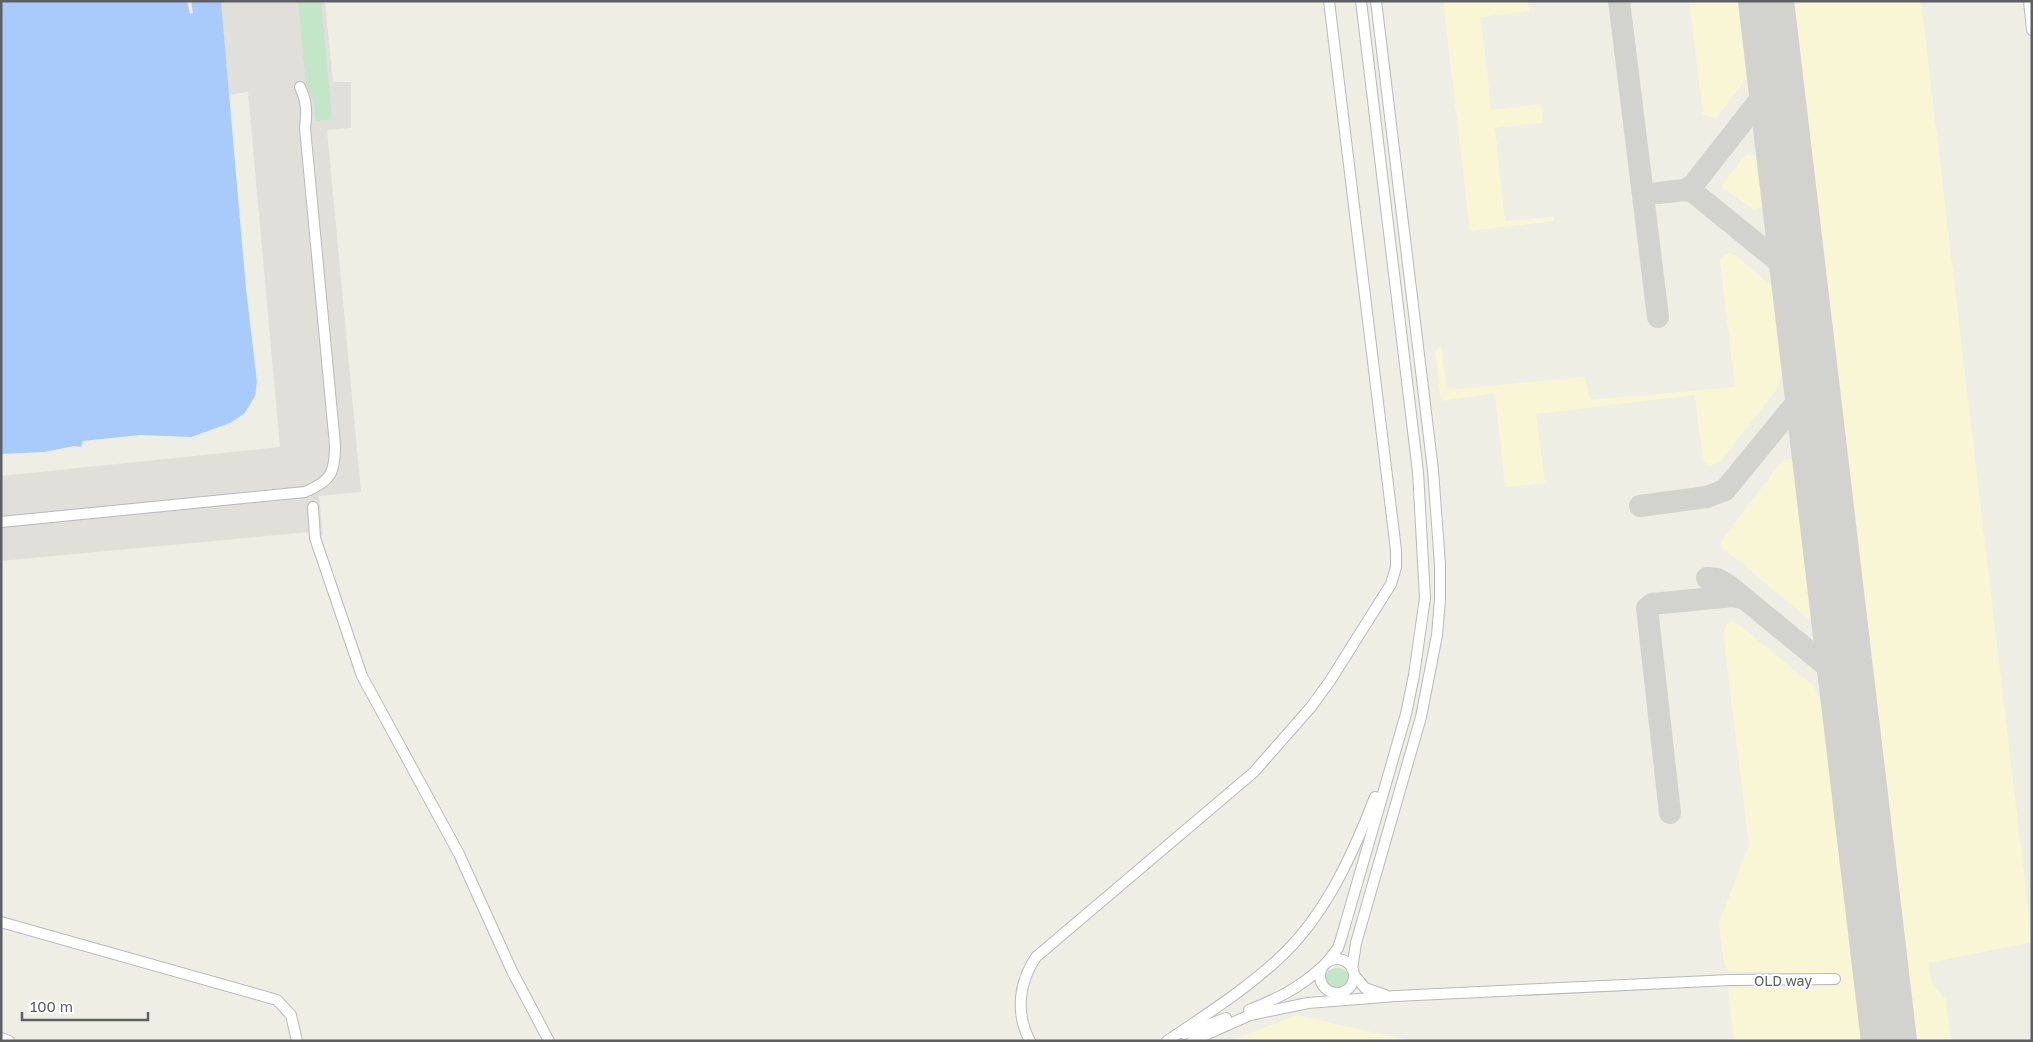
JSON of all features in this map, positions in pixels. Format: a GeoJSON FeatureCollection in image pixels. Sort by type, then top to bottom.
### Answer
{"type":"FeatureCollection","features":[{"type":"Feature","properties":{"kind":"street"},"geometry":{"type":"LineString","coordinates":[[1030,1041],[1022,1021],[1021,1001],[1026,975],[1036,957],[1254,772],[1321,694],[1394,576],[1396,550],[1329,1]]}},
{"type":"Feature","properties":{"kind":"street"},"geometry":{"type":"LineString","coordinates":[[1167,1041],[1277,999],[1300,986],[1324,965],[1338,948],[1406,714],[1414,675],[1424,598],[1422,516],[1360,1]]}},
{"type":"Feature","properties":{"kind":"street"},"geometry":{"type":"LineString","coordinates":[[1192,1041],[1250,1015],[1308,1003],[1338,993],[1350,986],[1356,943],[1421,718],[1436,644],[1440,599],[1438,515],[1376,1]]}},
{"type":"Feature","properties":{"kind":"street"},"geometry":{"type":"LineString","coordinates":[[2029,1],[2032,30]]}},
{"type":"Feature","properties":{"kind":"street"},"geometry":{"type":"LineString","coordinates":[[1,522],[305,492],[328,480],[333,470],[335,444],[305,128],[308,112],[306,100],[300,87]]}},
{"type":"Feature","properties":{"kind":"street"},"geometry":{"type":"LineString","coordinates":[[313,507],[313,530],[317,546],[362,676],[459,854],[512,971],[549,1041]]}},
{"type":"Feature","properties":{"kind":"street"},"geometry":{"type":"LineString","coordinates":[[1167,1041],[1244,987],[1277,961],[1301,934],[1346,866],[1381,783],[1406,714]]}},
{"type":"Feature","properties":{"kind":"street"},"geometry":{"type":"LineString","coordinates":[[1,922],[277,1000],[291,1015],[297,1041]]}},
{"type":"Feature","properties":{"kind":"street"},"geometry":{"type":"LineString","coordinates":[[1324,965],[1340,959],[1349,964],[1365,988],[1375,993],[1396,996]]}},
{"type":"Feature","properties":{"kind":"street"},"geometry":{"type":"LineString","coordinates":[[1324,965],[1321,983],[1324,988],[1368,999]]}},
{"type":"Feature","properties":{"kind":"street","name":"OLD way"},"geometry":{"type":"LineString","coordinates":[[1396,996],[1730,980],[1835,979]]}},
{"type":"Feature","properties":{"kind":"street"},"geometry":{"type":"LineString","coordinates":[[1308,1003],[1396,996]]}},
{"type":"Feature","properties":{"kind":"street"},"geometry":{"type":"LineString","coordinates":[[1,1038],[9,1041]]}},
{"type":"Feature","properties":{"kind":"shaded area"},"geometry":{"type":"Polygon","coordinates":[[[221,1],[325,1],[333,82],[351,82],[351,128],[327,130],[361,492],[319,496],[323,535],[310,532],[1,561],[1,476],[280,447],[248,92],[229,95],[221,1]]]}},
{"type":"Feature","properties":{"kind":"green space"},"geometry":{"type":"Polygon","coordinates":[[[298,1],[321,1],[332,119],[316,121],[314,101],[306,85],[298,1]]]}},
{"type":"Feature","properties":{"kind":"green space"},"geometry":{"type":"Polygon","coordinates":[[[1337,968],[1347,972],[1351,982],[1347,992],[1337,996],[1327,992],[1323,982],[1327,972],[1337,968]]]}},
{"type":"Feature","properties":{"kind":"sand"},"geometry":{"type":"Polygon","coordinates":[[[1443,1],[1527,1],[1530,11],[1481,17],[1491,110],[1541,104],[1543,123],[1495,128],[1505,221],[1554,217],[1554,221],[1470,231],[1443,1]]]}},
{"type":"Feature","properties":{"kind":"sand"},"geometry":{"type":"Polygon","coordinates":[[[1689,1],[1740,1],[1748,76],[1718,116],[1713,118],[1703,114],[1689,1]]]}},
{"type":"Feature","properties":{"kind":"sand"},"geometry":{"type":"Polygon","coordinates":[[[1793,1],[1921,1],[2032,942],[1928,963],[1932,982],[1946,1000],[1951,1041],[1916,1041],[1793,1]]]}},
{"type":"Feature","properties":{"kind":"sand"},"geometry":{"type":"Polygon","coordinates":[[[1748,155],[1758,156],[1764,206],[1754,210],[1723,188],[1723,184],[1744,157],[1748,155]]]}},
{"type":"Feature","properties":{"kind":"sand"},"geometry":{"type":"Polygon","coordinates":[[[1728,253],[1735,255],[1773,287],[1783,372],[1777,389],[1719,463],[1709,465],[1703,461],[1695,395],[1536,414],[1545,483],[1505,487],[1495,393],[1441,401],[1435,351],[1441,345],[1447,390],[1585,377],[1590,400],[1735,387],[1720,261],[1728,253]]]}},
{"type":"Feature","properties":{"kind":"sand"},"geometry":{"type":"Polygon","coordinates":[[[1788,458],[1793,460],[1812,617],[1810,620],[1723,548],[1721,544],[1724,537],[1783,460],[1788,458]]]}},
{"type":"Feature","properties":{"kind":"sand"},"geometry":{"type":"Polygon","coordinates":[[[1731,621],[1738,624],[1814,686],[1822,705],[1862,1041],[1734,1041],[1728,988],[1839,986],[1837,974],[1729,971],[1724,964],[1719,923],[1749,845],[1723,633],[1726,624],[1731,621]]]}},
{"type":"Feature","properties":{"kind":"sand"},"geometry":{"type":"Polygon","coordinates":[[[1297,1015],[1411,1041],[1231,1041],[1297,1015]]]}},
{"type":"Feature","properties":{"kind":"water"},"geometry":{"type":"Polygon","coordinates":[[[1,1],[187,1],[190,14],[193,13],[191,1],[221,1],[246,289],[257,382],[255,396],[245,413],[230,423],[191,437],[140,435],[83,441],[81,447],[74,446],[44,452],[1,454],[1,1]]]}},
{"type":"Feature","properties":{"kind":"taxiway"},"geometry":{"type":"LineString","coordinates":[[1619,1],[1658,317]]}},
{"type":"Feature","properties":{"kind":"taxiway"},"geometry":{"type":"LineString","coordinates":[[1775,73],[1759,101],[1693,185],[1685,190],[1693,192],[1778,261],[1790,272],[1800,286]]}},
{"type":"Feature","properties":{"kind":"taxiway"},"geometry":{"type":"LineString","coordinates":[[1658,193],[1685,190]]}},
{"type":"Feature","properties":{"kind":"taxiway"},"geometry":{"type":"LineString","coordinates":[[1640,506],[1707,497],[1725,490],[1802,396],[1807,381],[1809,362]]}},
{"type":"Feature","properties":{"kind":"taxiway"},"geometry":{"type":"LineString","coordinates":[[1707,578],[1717,579],[1728,585],[1834,672],[1848,695]]}},
{"type":"Feature","properties":{"kind":"taxiway"},"geometry":{"type":"LineString","coordinates":[[1670,813],[1647,608],[1652,604],[1733,596],[1744,599]]}},
{"type":"Feature","properties":{"kind":"runway"},"geometry":{"type":"LineString","coordinates":[[1766,1],[1889,1041]]}}]}
